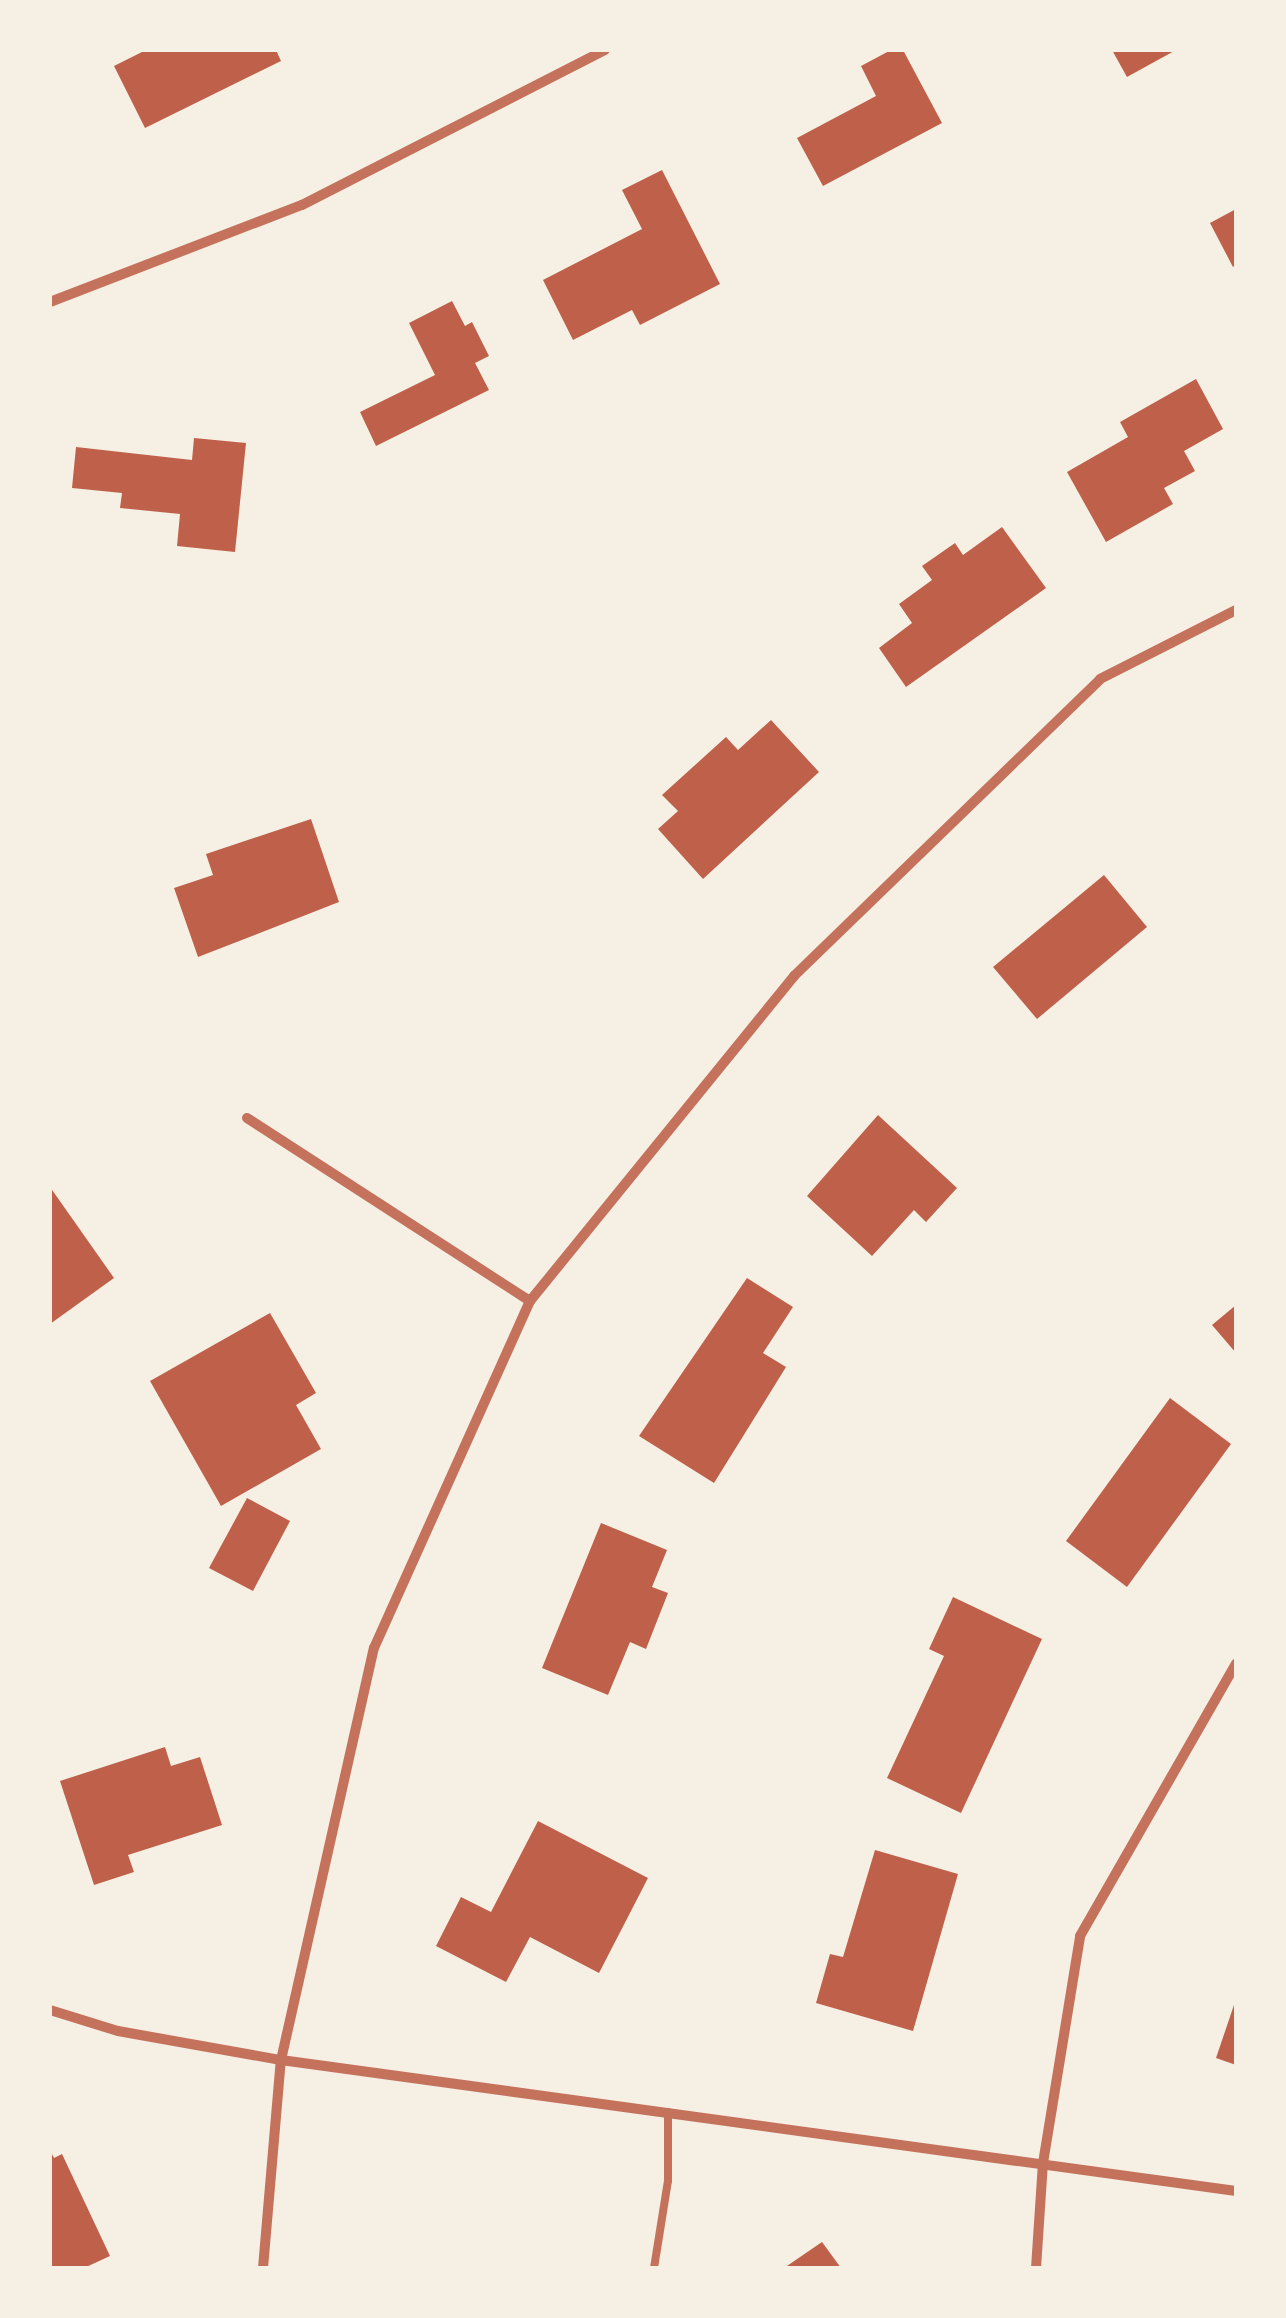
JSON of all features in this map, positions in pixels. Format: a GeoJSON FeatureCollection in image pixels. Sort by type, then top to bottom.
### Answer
{"type":"FeatureCollection","features":[{"type":"Feature","properties":{"kind":"street"},"geometry":{"type":"LineString","coordinates":[[50,302],[302,205],[605,50]]}},
{"type":"Feature","properties":{"kind":"street"},"geometry":{"type":"LineString","coordinates":[[263,2268],[281,2060],[374,1648],[530,1302],[794,976],[1100,679],[1236,610]]}},
{"type":"Feature","properties":{"kind":"street"},"geometry":{"type":"LineString","coordinates":[[247,1118],[530,1302]]}},
{"type":"Feature","properties":{"kind":"street"},"geometry":{"type":"LineString","coordinates":[[1036,2268],[1043,2163],[1080,1936],[1236,1664]]}},
{"type":"Feature","properties":{"kind":"street"},"geometry":{"type":"LineString","coordinates":[[50,2010],[118,2031],[281,2060],[1236,2192]]}},
{"type":"Feature","properties":{"kind":"lane"},"geometry":{"type":"LineString","coordinates":[[654,2268],[668,2181],[668,2112]]}},
{"type":"Feature","properties":{"kind":"building"},"geometry":{"type":"Polygon","coordinates":[[[146,50],[276,50],[281,61],[145,128],[114,66],[146,50]]]}},
{"type":"Feature","properties":{"kind":"building"},"geometry":{"type":"Polygon","coordinates":[[[891,50],[903,50],[942,123],[823,186],[797,138],[876,96],[861,66],[891,50]]]}},
{"type":"Feature","properties":{"kind":"building"},"geometry":{"type":"Polygon","coordinates":[[[1112,50],[1176,50],[1127,77],[1112,50]]]}},
{"type":"Feature","properties":{"kind":"building"},"geometry":{"type":"Polygon","coordinates":[[[662,170],[720,284],[640,325],[632,310],[573,340],[543,280],[642,229],[622,190],[662,170]]]}},
{"type":"Feature","properties":{"kind":"building"},"geometry":{"type":"Polygon","coordinates":[[[1236,209],[1236,265],[1233,267],[1210,223],[1236,209]]]}},
{"type":"Feature","properties":{"kind":"building"},"geometry":{"type":"Polygon","coordinates":[[[452,301],[465,326],[472,322],[489,356],[475,363],[489,390],[376,446],[360,412],[435,375],[409,323],[452,301]]]}},
{"type":"Feature","properties":{"kind":"building"},"geometry":{"type":"Polygon","coordinates":[[[1196,379],[1223,429],[1184,451],[1195,471],[1164,488],[1173,504],[1106,542],[1067,472],[1128,437],[1120,422],[1196,379]]]}},
{"type":"Feature","properties":{"kind":"building"},"geometry":{"type":"Polygon","coordinates":[[[194,438],[246,443],[235,552],[177,546],[180,514],[120,508],[122,493],[72,488],[76,447],[192,460],[194,438]]]}},
{"type":"Feature","properties":{"kind":"building"},"geometry":{"type":"Polygon","coordinates":[[[1002,527],[1046,588],[906,687],[879,648],[912,623],[899,604],[932,580],[922,566],[955,543],[963,555],[1002,527]]]}},
{"type":"Feature","properties":{"kind":"building"},"geometry":{"type":"Polygon","coordinates":[[[771,720],[819,772],[703,879],[658,829],[678,811],[662,795],[726,737],[738,750],[771,720]]]}},
{"type":"Feature","properties":{"kind":"building"},"geometry":{"type":"Polygon","coordinates":[[[311,819],[339,902],[198,957],[174,888],[213,875],[206,854],[311,819]]]}},
{"type":"Feature","properties":{"kind":"building"},"geometry":{"type":"Polygon","coordinates":[[[1104,875],[1147,927],[1037,1019],[993,967],[1104,875]]]}},
{"type":"Feature","properties":{"kind":"building"},"geometry":{"type":"Polygon","coordinates":[[[878,1115],[957,1188],[926,1222],[914,1210],[872,1256],[807,1196],[878,1115]]]}},
{"type":"Feature","properties":{"kind":"building"},"geometry":{"type":"Polygon","coordinates":[[[50,1187],[114,1278],[50,1324],[50,1187]]]}},
{"type":"Feature","properties":{"kind":"building"},"geometry":{"type":"Polygon","coordinates":[[[747,1278],[793,1307],[763,1353],[786,1367],[714,1483],[639,1436],[747,1278]]]}},
{"type":"Feature","properties":{"kind":"building"},"geometry":{"type":"Polygon","coordinates":[[[1236,1305],[1236,1353],[1212,1325],[1236,1305]]]}},
{"type":"Feature","properties":{"kind":"building"},"geometry":{"type":"Polygon","coordinates":[[[270,1313],[316,1393],[296,1405],[321,1449],[221,1506],[150,1381],[270,1313]]]}},
{"type":"Feature","properties":{"kind":"building"},"geometry":{"type":"Polygon","coordinates":[[[1170,1398],[1231,1444],[1127,1587],[1066,1541],[1170,1398]]]}},
{"type":"Feature","properties":{"kind":"building"},"geometry":{"type":"Polygon","coordinates":[[[247,1498],[290,1521],[253,1591],[209,1568],[247,1498]]]}},
{"type":"Feature","properties":{"kind":"building"},"geometry":{"type":"Polygon","coordinates":[[[601,1523],[667,1550],[652,1587],[668,1593],[646,1649],[630,1642],[608,1695],[542,1668],[601,1523]]]}},
{"type":"Feature","properties":{"kind":"building"},"geometry":{"type":"Polygon","coordinates":[[[953,1597],[1042,1639],[961,1813],[887,1778],[944,1656],[929,1649],[953,1597]]]}},
{"type":"Feature","properties":{"kind":"building"},"geometry":{"type":"Polygon","coordinates":[[[165,1747],[171,1766],[200,1757],[222,1825],[128,1855],[134,1872],[94,1885],[60,1781],[165,1747]]]}},
{"type":"Feature","properties":{"kind":"building"},"geometry":{"type":"Polygon","coordinates":[[[538,1821],[648,1878],[599,1973],[530,1937],[506,1982],[436,1946],[461,1897],[491,1912],[538,1821]]]}},
{"type":"Feature","properties":{"kind":"building"},"geometry":{"type":"Polygon","coordinates":[[[875,1850],[958,1874],[913,2031],[816,2003],[830,1954],[843,1957],[875,1850]]]}},
{"type":"Feature","properties":{"kind":"building"},"geometry":{"type":"Polygon","coordinates":[[[1236,2003],[1236,2065],[1216,2058],[1236,2003]]]}},
{"type":"Feature","properties":{"kind":"building"},"geometry":{"type":"Polygon","coordinates":[[[50,2150],[54,2158],[62,2154],[110,2256],[84,2268],[50,2268],[50,2150]]]}},
{"type":"Feature","properties":{"kind":"building"},"geometry":{"type":"Polygon","coordinates":[[[822,2242],[841,2268],[784,2268],[822,2242]]]}}]}
